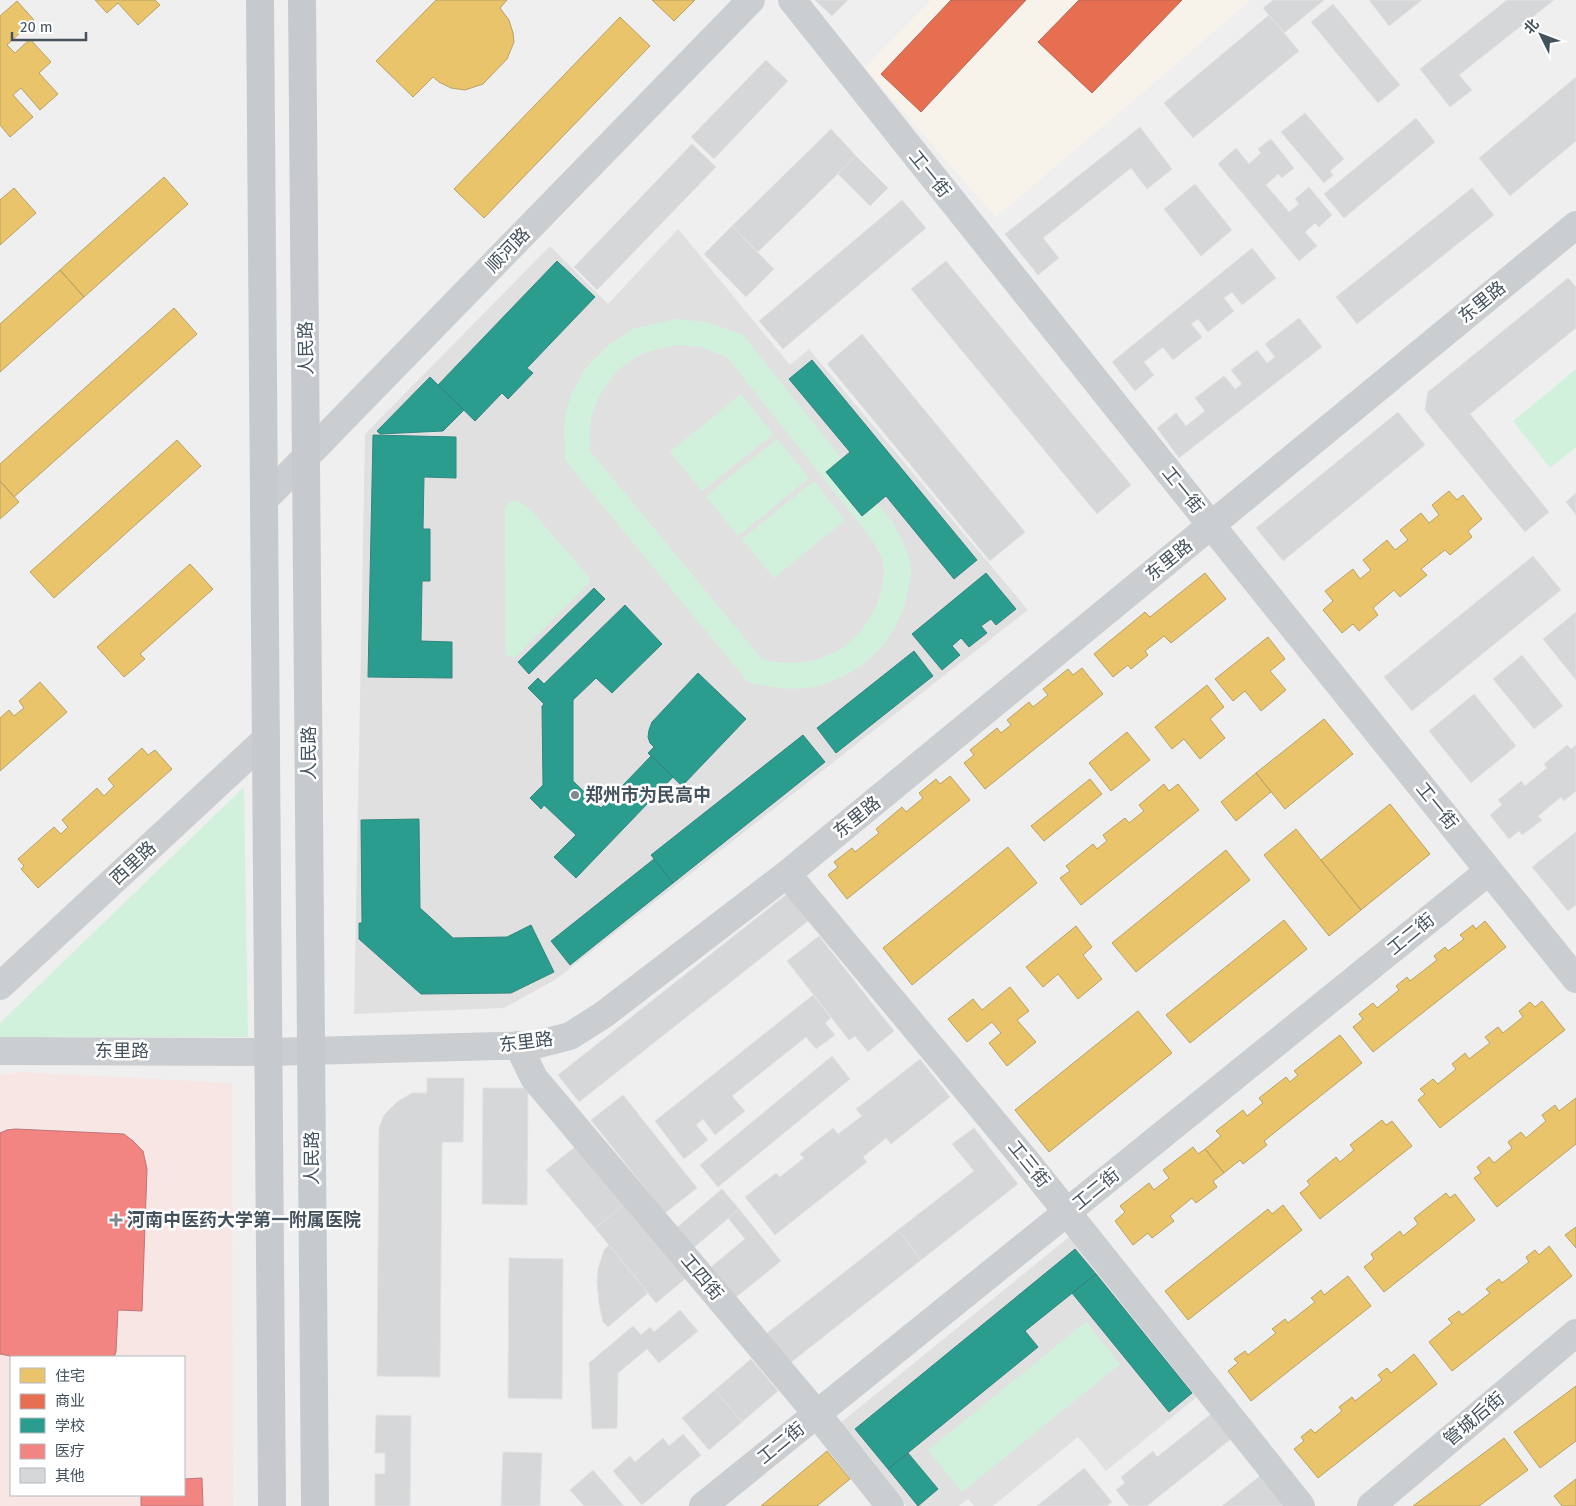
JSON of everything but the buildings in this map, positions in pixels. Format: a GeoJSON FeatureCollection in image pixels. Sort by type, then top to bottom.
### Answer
{"type":"FeatureCollection","features":[{"type":"Feature","properties":{"kind":"main road"},"geometry":{"type":"LineString","coordinates":[[260,0],[272,1506]]}},
{"type":"Feature","properties":{"kind":"main road","name":"人民路"},"geometry":{"type":"LineString","coordinates":[[302,0],[315,1506]]}},
{"type":"Feature","properties":{"kind":"street","name":"顺河路"},"geometry":{"type":"LineString","coordinates":[[264,500],[751,0]]}},
{"type":"Feature","properties":{"kind":"street","name":"工一街"},"geometry":{"type":"LineString","coordinates":[[792,0],[1211,526],[1576,979]]}},
{"type":"Feature","properties":{"kind":"street","name":"东里路"},"geometry":{"type":"LineString","coordinates":[[0,1051],[312,1051],[534,1045],[570,1036],[603,1015],[787,874],[1576,225]]}},
{"type":"Feature","properties":{"kind":"street","name":"西里路"},"geometry":{"type":"LineString","coordinates":[[0,986],[266,739]]}},
{"type":"Feature","properties":{"kind":"street","name":"工二街"},"geometry":{"type":"LineString","coordinates":[[703,1506],[1489,871]]}},
{"type":"Feature","properties":{"kind":"street","name":"工三街"},"geometry":{"type":"LineString","coordinates":[[787,874],[1068,1212],[1301,1506]]}},
{"type":"Feature","properties":{"kind":"street","name":"工四街"},"geometry":{"type":"LineString","coordinates":[[518,1045],[534,1078],[817,1414],[890,1506]]}},
{"type":"Feature","properties":{"kind":"street","name":"管城后街"},"geometry":{"type":"LineString","coordinates":[[1371,1506],[1576,1333]]}},
{"type":"Feature","properties":{"kind":"shaded area"},"geometry":{"type":"Polygon","coordinates":[[[931,0],[1251,0],[996,217],[865,68],[931,0]]]}},
{"type":"Feature","properties":{"kind":"shaded area","name":"郑州市为民高中"},"geometry":{"type":"Polygon","coordinates":[[[678,229],[790,365],[809,349],[1028,610],[555,980],[504,1008],[354,1014],[365,434],[550,246],[608,304],[678,229]]]}},
{"type":"Feature","properties":{"kind":"shaded area","name":"河南中医药大学第一附属医院"},"geometry":{"type":"Polygon","coordinates":[[[18,1072],[232,1083],[233,1506],[0,1506],[0,1075],[18,1072]]]}},
{"type":"Feature","properties":{"kind":"shaded area"},"geometry":{"type":"Polygon","coordinates":[[[1069,1237],[1198,1396],[1106,1471],[1078,1437],[993,1506],[974,1506],[968,1499],[959,1506],[906,1506],[839,1424],[1069,1237]]]}},
{"type":"Feature","properties":{"kind":"green space"},"geometry":{"type":"Polygon","coordinates":[[[675,319],[707,322],[743,335],[893,523],[904,545],[910,563],[911,575],[906,600],[894,629],[886,642],[864,664],[824,685],[810,688],[783,688],[748,682],[565,460],[564,422],[571,395],[585,369],[606,347],[633,329],[675,319]],[[679,345],[653,350],[625,364],[609,381],[597,402],[590,427],[590,451],[762,659],[797,663],[830,655],[856,636],[876,606],[882,590],[884,577],[884,568],[880,555],[871,538],[727,357],[701,347],[679,345]]]}},
{"type":"Feature","properties":{"kind":"green space"},"geometry":{"type":"Polygon","coordinates":[[[1576,369],[1576,447],[1550,468],[1513,421],[1576,369]]]}},
{"type":"Feature","properties":{"kind":"green space"},"geometry":{"type":"Polygon","coordinates":[[[741,394],[773,434],[702,491],[670,452],[741,394]]]}},
{"type":"Feature","properties":{"kind":"green space"},"geometry":{"type":"Polygon","coordinates":[[[777,439],[809,478],[738,536],[706,496],[777,439]]]}},
{"type":"Feature","properties":{"kind":"green space"},"geometry":{"type":"Polygon","coordinates":[[[814,481],[845,520],[774,578],[742,539],[814,481]]]}},
{"type":"Feature","properties":{"kind":"green space"},"geometry":{"type":"Polygon","coordinates":[[[517,501],[528,507],[590,578],[589,583],[514,658],[506,655],[505,508],[510,502],[517,501]]]}},
{"type":"Feature","properties":{"kind":"green space"},"geometry":{"type":"Polygon","coordinates":[[[244,787],[248,1037],[0,1037],[0,1023],[244,787]]]}},
{"type":"Feature","properties":{"kind":"green space"},"geometry":{"type":"Polygon","coordinates":[[[1086,1322],[1120,1364],[962,1492],[928,1450],[1086,1322]]]}},
{"type":"Feature","properties":{"kind":"place","name":"郑州市为民高中"},"geometry":{"type":"Point","coordinates":[575,795]}},
{"type":"Feature","properties":{"kind":"place","name":"河南中医药大学第一附属医院"},"geometry":{"type":"Point","coordinates":[116,1220]}}]}
